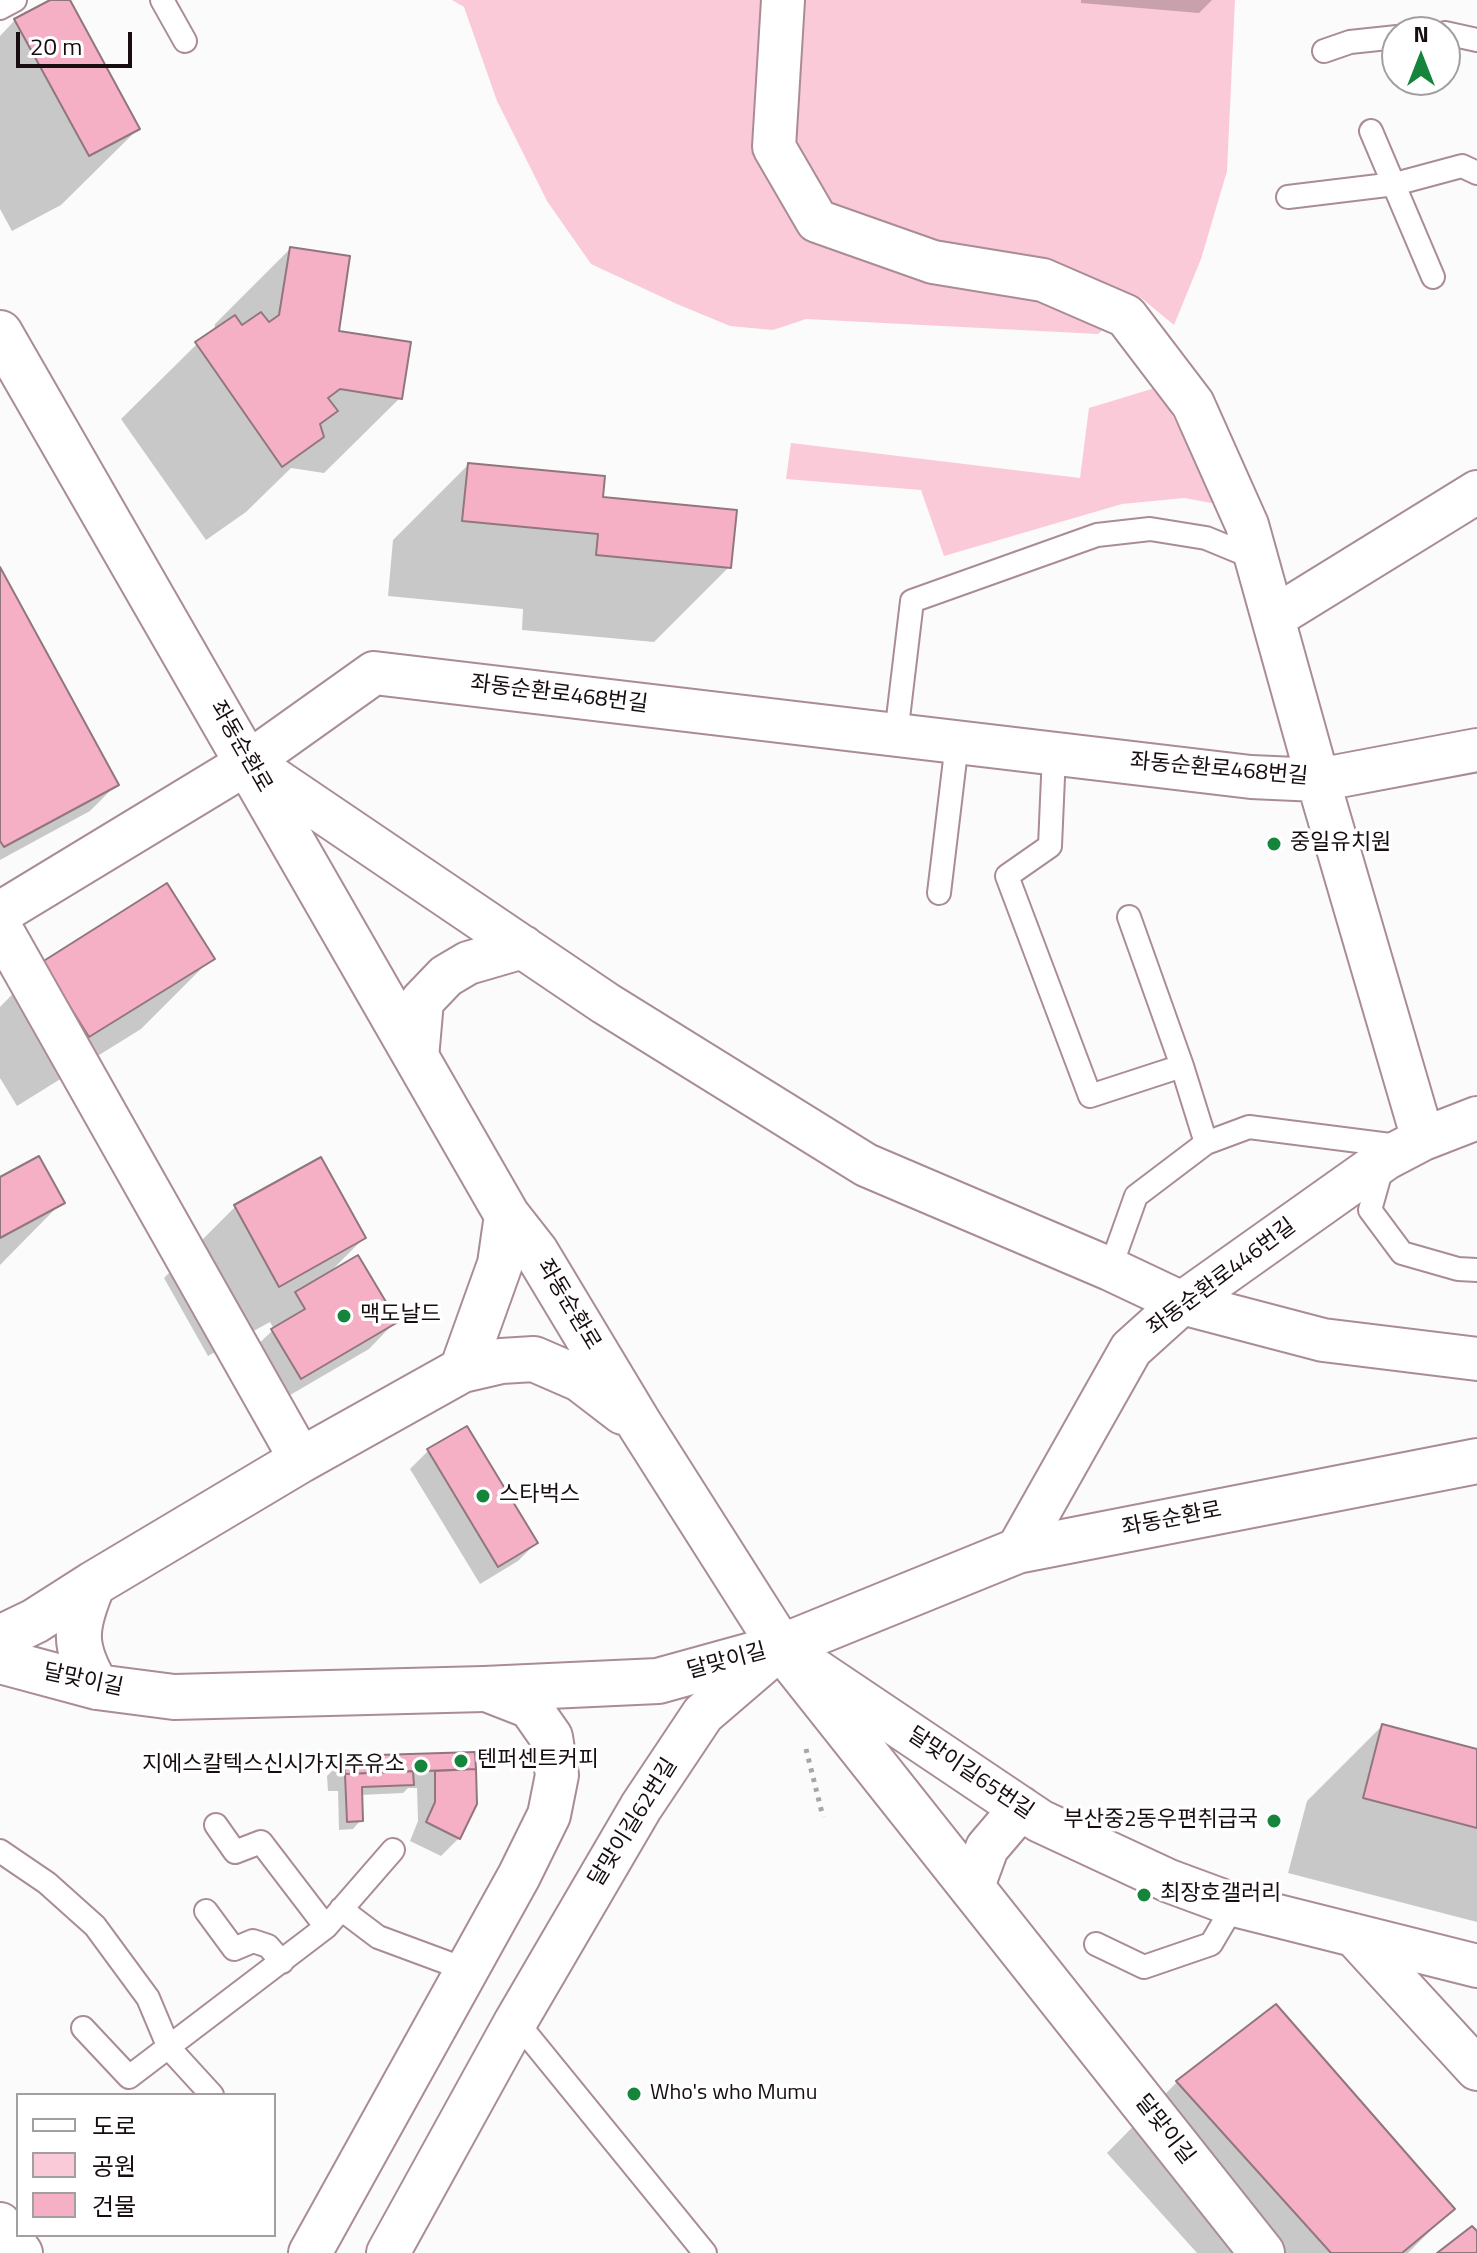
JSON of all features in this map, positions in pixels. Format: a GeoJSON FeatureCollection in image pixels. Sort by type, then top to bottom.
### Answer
{"type":"FeatureCollection","features":[{"type":"Feature","properties":{"kind":"main road","name":"좌동순환로"},"geometry":{"type":"LineString","coordinates":[[0,333],[507,1215],[536,1252],[640,1425],[781,1647],[1017,1551],[1477,1461]]}},
{"type":"Feature","properties":{"kind":"main road"},"geometry":{"type":"LineString","coordinates":[[462,1370],[500,1264],[507,1215]]}},
{"type":"Feature","properties":{"kind":"main road"},"geometry":{"type":"LineString","coordinates":[[0,1638],[35,1621],[301,1460],[462,1370],[501,1361],[534,1359],[580,1379],[640,1425]]}},
{"type":"Feature","properties":{"kind":"main road"},"geometry":{"type":"LineString","coordinates":[[93,1584],[80,1615],[79,1630],[81,1662],[97,1687]]}},
{"type":"Feature","properties":{"kind":"main road","name":"달맞이길"},"geometry":{"type":"LineString","coordinates":[[0,1661],[97,1687],[174,1697],[658,1681],[781,1647],[1253,2249]]}},
{"type":"Feature","properties":{"kind":"street"},"geometry":{"type":"LineString","coordinates":[[783,0],[774,147],[817,221],[933,262],[1043,280],[1126,316],[1193,404],[1247,525],[1257,559],[1318,780],[1405,1148]]}},
{"type":"Feature","properties":{"kind":"street"},"geometry":{"type":"LineString","coordinates":[[1273,618],[1477,492]]}},
{"type":"Feature","properties":{"kind":"street","name":"좌동순환로468번길"},"geometry":{"type":"LineString","coordinates":[[0,913],[249,762],[374,673],[1251,777],[1318,780],[1477,750]]}},
{"type":"Feature","properties":{"kind":"street"},"geometry":{"type":"LineString","coordinates":[[249,762],[605,1003],[866,1165],[1182,1303],[1323,1340],[1477,1359]]}},
{"type":"Feature","properties":{"kind":"street"},"geometry":{"type":"LineString","coordinates":[[0,927],[301,1460]]}},
{"type":"Feature","properties":{"kind":"street"},"geometry":{"type":"LineString","coordinates":[[417,1058],[422,1001],[446,976],[468,963],[523,947]]}},
{"type":"Feature","properties":{"kind":"street","name":"좌동순환로446번길"},"geometry":{"type":"LineString","coordinates":[[1017,1551],[1131,1349],[1182,1303],[1405,1148],[1477,1118]]}},
{"type":"Feature","properties":{"kind":"street","name":"달맞이길65번길"},"geometry":{"type":"LineString","coordinates":[[781,1647],[1040,1821],[1169,1881],[1234,1905],[1477,1966]]}},
{"type":"Feature","properties":{"kind":"street","name":"달맞이길62번길"},"geometry":{"type":"LineString","coordinates":[[388,2253],[516,2021],[641,1807],[703,1714],[781,1647]]}},
{"type":"Feature","properties":{"kind":"street"},"geometry":{"type":"LineString","coordinates":[[310,2253],[519,1876],[549,1815],[557,1775],[551,1737],[530,1707],[484,1689]]}},
{"type":"Feature","properties":{"kind":"street"},"geometry":{"type":"LineString","coordinates":[[972,1889],[987,1848],[1021,1808]]}},
{"type":"Feature","properties":{"kind":"street"},"geometry":{"type":"LineString","coordinates":[[1354,1935],[1477,2069]]}},
{"type":"Feature","properties":{"kind":"street"},"geometry":{"type":"LineString","coordinates":[[0,2224],[21,2253]]}},
{"type":"Feature","properties":{"kind":"lane"},"geometry":{"type":"LineString","coordinates":[[0,8],[15,0]]}},
{"type":"Feature","properties":{"kind":"lane"},"geometry":{"type":"LineString","coordinates":[[162,0],[185,41]]}},
{"type":"Feature","properties":{"kind":"lane"},"geometry":{"type":"LineString","coordinates":[[1324,51],[1350,42],[1381,39]]}},
{"type":"Feature","properties":{"kind":"lane"},"geometry":{"type":"LineString","coordinates":[[1371,131],[1433,277]]}},
{"type":"Feature","properties":{"kind":"lane"},"geometry":{"type":"LineString","coordinates":[[1288,197],[1395,184],[1462,166],[1477,173]]}},
{"type":"Feature","properties":{"kind":"lane"},"geometry":{"type":"LineString","coordinates":[[896,735],[912,601],[1097,535],[1150,529],[1206,538],[1257,559]]}},
{"type":"Feature","properties":{"kind":"lane"},"geometry":{"type":"LineString","coordinates":[[939,893],[957,743]]}},
{"type":"Feature","properties":{"kind":"lane"},"geometry":{"type":"LineString","coordinates":[[1054,754],[1050,846],[1007,876],[1090,1096],[1182,1066]]}},
{"type":"Feature","properties":{"kind":"lane"},"geometry":{"type":"LineString","coordinates":[[1129,917],[1206,1143]]}},
{"type":"Feature","properties":{"kind":"lane","name":"좌동순환로446번길"},"geometry":{"type":"LineString","coordinates":[[1110,1269],[1136,1196],[1206,1143],[1249,1127],[1405,1148]]}},
{"type":"Feature","properties":{"kind":"lane"},"geometry":{"type":"LineString","coordinates":[[1405,1148],[1370,1210],[1402,1253],[1458,1269],[1477,1270]]}},
{"type":"Feature","properties":{"kind":"lane"},"geometry":{"type":"LineString","coordinates":[[216,1825],[235,1852],[261,1842],[326,1927]]}},
{"type":"Feature","properties":{"kind":"lane"},"geometry":{"type":"LineString","coordinates":[[83,2028],[129,2077],[326,1927],[393,1850]]}},
{"type":"Feature","properties":{"kind":"lane"},"geometry":{"type":"LineString","coordinates":[[0,1851],[47,1883],[95,1926],[148,1998],[169,2048],[210,2093]]}},
{"type":"Feature","properties":{"kind":"lane"},"geometry":{"type":"LineString","coordinates":[[1096,1944],[1144,1967],[1211,1944],[1234,1905]]}},
{"type":"Feature","properties":{"kind":"lane"},"geometry":{"type":"LineString","coordinates":[[341,1909],[378,1937],[467,1970]]}},
{"type":"Feature","properties":{"kind":"lane"},"geometry":{"type":"LineString","coordinates":[[206,1911],[234,1949],[253,1941],[268,1946],[282,1962]]}},
{"type":"Feature","properties":{"kind":"lane"},"geometry":{"type":"LineString","coordinates":[[516,2021],[705,2253]]}},
{"type":"Feature","properties":{"kind":"green space"},"geometry":{"type":"Polygon","coordinates":[[[452,0],[1235,0],[1227,171],[1201,259],[1174,325],[1140,297],[1098,334],[806,319],[773,330],[730,326],[591,264],[547,201],[497,101],[464,7],[452,0]]]}},
{"type":"Feature","properties":{"kind":"green space"},"geometry":{"type":"Polygon","coordinates":[[[1158,387],[1217,504],[1184,498],[1122,504],[944,556],[921,490],[786,479],[791,443],[1080,478],[1089,408],[1158,387]]]}},
{"type":"Feature","properties":{"kind":"building"},"geometry":{"type":"Polygon","coordinates":[[[50,0],[70,0],[140,129],[89,156],[14,19],[50,0]]]}},
{"type":"Feature","properties":{"kind":"building"},"geometry":{"type":"Polygon","coordinates":[[[290,247],[350,256],[339,331],[411,342],[402,399],[340,389],[328,398],[338,411],[320,424],[324,437],[282,467],[195,342],[235,315],[242,325],[261,312],[269,322],[279,315],[290,247]]]}},
{"type":"Feature","properties":{"kind":"building"},"geometry":{"type":"Polygon","coordinates":[[[468,463],[605,476],[603,497],[737,510],[731,568],[596,555],[598,534],[462,521],[468,463]]]}},
{"type":"Feature","properties":{"kind":"building"},"geometry":{"type":"Polygon","coordinates":[[[0,567],[119,785],[4,847],[0,841],[0,567]]]}},
{"type":"Feature","properties":{"kind":"building"},"geometry":{"type":"Polygon","coordinates":[[[167,883],[215,959],[89,1037],[42,962],[167,883]]]}},
{"type":"Feature","properties":{"kind":"building"},"geometry":{"type":"Polygon","coordinates":[[[39,1156],[65,1203],[0,1238],[0,1177],[39,1156]]]}},
{"type":"Feature","properties":{"kind":"building"},"geometry":{"type":"Polygon","coordinates":[[[321,1157],[366,1238],[279,1287],[234,1205],[321,1157]]]}},
{"type":"Feature","properties":{"kind":"building","name":"맥도날드"},"geometry":{"type":"Polygon","coordinates":[[[358,1255],[398,1322],[301,1379],[271,1329],[305,1309],[295,1292],[358,1255]]]}},
{"type":"Feature","properties":{"kind":"building","name":"스타벅스"},"geometry":{"type":"Polygon","coordinates":[[[467,1426],[538,1543],[498,1567],[427,1449],[467,1426]]]}},
{"type":"Feature","properties":{"kind":"building"},"geometry":{"type":"Polygon","coordinates":[[[1382,1724],[1477,1749],[1477,1828],[1363,1798],[1382,1724]]]}},
{"type":"Feature","properties":{"kind":"building"},"geometry":{"type":"Polygon","coordinates":[[[475,1752],[476,1769],[345,1774],[345,1756],[475,1752]]]}},
{"type":"Feature","properties":{"kind":"building"},"geometry":{"type":"Polygon","coordinates":[[[476,1769],[477,1804],[460,1839],[426,1822],[435,1802],[435,1771],[476,1769]]]}},
{"type":"Feature","properties":{"kind":"building"},"geometry":{"type":"Polygon","coordinates":[[[413,1771],[414,1785],[362,1787],[363,1821],[347,1822],[345,1774],[413,1771]]]}},
{"type":"Feature","properties":{"kind":"building"},"geometry":{"type":"Polygon","coordinates":[[[1276,2004],[1455,2209],[1402,2253],[1331,2253],[1176,2081],[1276,2004]]]}},
{"type":"Feature","properties":{"kind":"building"},"geometry":{"type":"Polygon","coordinates":[[[1472,2226],[1477,2231],[1477,2253],[1437,2253],[1472,2226]]]}},
{"type":"Feature","properties":{"kind":"place","name":"중일유치원"},"geometry":{"type":"Point","coordinates":[1274,844]}},
{"type":"Feature","properties":{"kind":"place","name":"맥도날드"},"geometry":{"type":"Point","coordinates":[344,1316]}},
{"type":"Feature","properties":{"kind":"place","name":"스타벅스"},"geometry":{"type":"Point","coordinates":[483,1496]}},
{"type":"Feature","properties":{"kind":"place","name":"텐퍼센트커피"},"geometry":{"type":"Point","coordinates":[461,1761]}},
{"type":"Feature","properties":{"kind":"place","name":"지에스칼텍스신시가지주유소"},"geometry":{"type":"Point","coordinates":[421,1766]}},
{"type":"Feature","properties":{"kind":"place","name":"부산중2동우편취급국"},"geometry":{"type":"Point","coordinates":[1274,1821]}},
{"type":"Feature","properties":{"kind":"place","name":"최장호갤러리"},"geometry":{"type":"Point","coordinates":[1144,1895]}},
{"type":"Feature","properties":{"kind":"place","name":"Who's who Mumu"},"geometry":{"type":"Point","coordinates":[634,2094]}}]}
